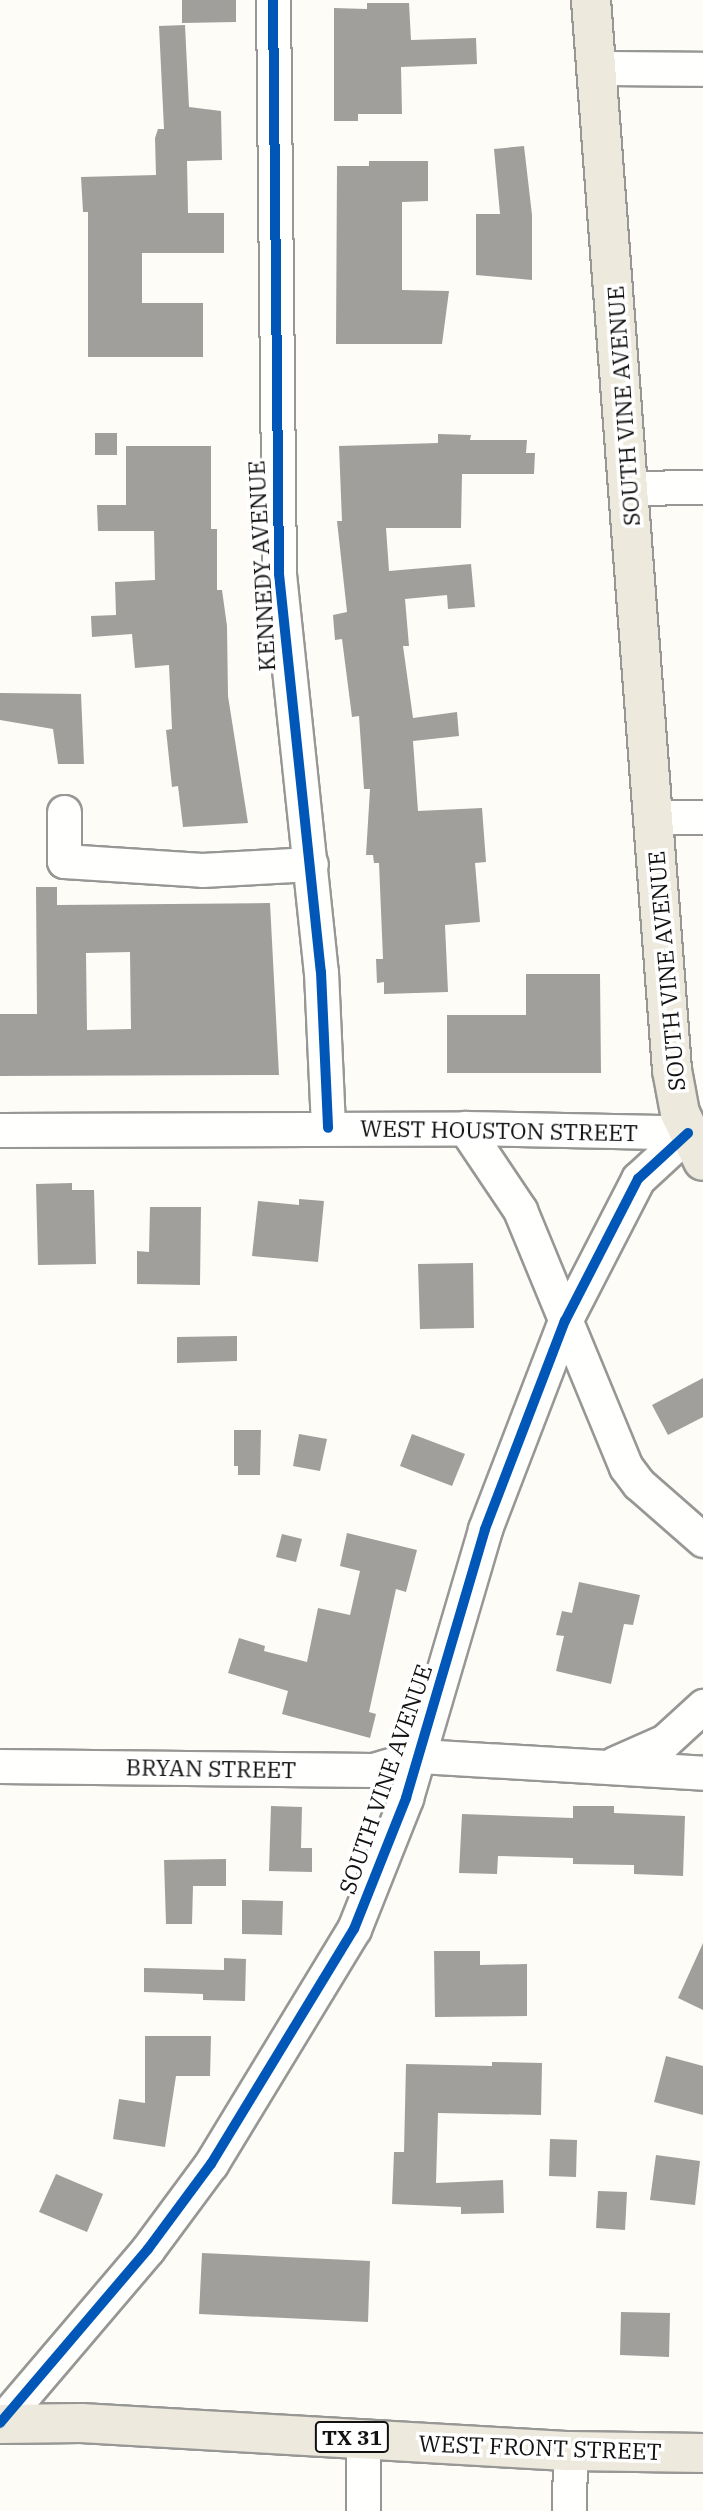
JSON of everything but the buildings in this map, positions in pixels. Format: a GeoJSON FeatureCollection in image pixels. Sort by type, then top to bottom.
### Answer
{"type":"FeatureCollection","features":[{"type":"Feature","properties":{"kind":"main road","name":"SOUTH VINE AVENUE"},"geometry":{"type":"LineString","coordinates":[[591,0],[672,1070],[698,1142]]}},
{"type":"Feature","properties":{"kind":"main road","name":"WEST FRONT STREET"},"geometry":{"type":"LineString","coordinates":[[0,2424],[81,2423],[570,2451],[703,2453]]}},
{"type":"Feature","properties":{"kind":"street","name":"KENNEDY AVENUE"},"geometry":{"type":"LineString","coordinates":[[273,0],[276,509],[285,655],[311,864],[328,1128]]}},
{"type":"Feature","properties":{"kind":"street"},"geometry":{"type":"LineString","coordinates":[[596,68],[703,69]]}},
{"type":"Feature","properties":{"kind":"street"},"geometry":{"type":"LineString","coordinates":[[629,488],[703,487]]}},
{"type":"Feature","properties":{"kind":"street"},"geometry":{"type":"LineString","coordinates":[[64,812],[64,861],[202,870],[311,864]]}},
{"type":"Feature","properties":{"kind":"street"},"geometry":{"type":"LineString","coordinates":[[653,817],[703,817]]}},
{"type":"Feature","properties":{"kind":"street"},"geometry":{"type":"LineString","coordinates":[[465,1128],[520,1210],[626,1467],[639,1484],[703,1540]]}},
{"type":"Feature","properties":{"kind":"street","name":"WEST HOUSTON STREET"},"geometry":{"type":"LineString","coordinates":[[0,1130],[465,1128],[698,1142]]}},
{"type":"Feature","properties":{"kind":"street","name":"SOUTH VINE AVENUE"},"geometry":{"type":"LineString","coordinates":[[0,2424],[148,2249],[211,2164],[282,2051],[370,1894],[420,1756],[485,1529],[565,1321],[638,1179],[698,1142]]}},
{"type":"Feature","properties":{"kind":"street"},"geometry":{"type":"LineString","coordinates":[[601,1767],[648,1751],[695,1714],[703,1763]]}},
{"type":"Feature","properties":{"kind":"street"},"geometry":{"type":"LineString","coordinates":[[420,1756],[703,1773]]}},
{"type":"Feature","properties":{"kind":"street","name":"BRYAN STREET"},"geometry":{"type":"LineString","coordinates":[[0,1766],[373,1770],[420,1756]]}},
{"type":"Feature","properties":{"kind":"street"},"geometry":{"type":"LineString","coordinates":[[363,2438],[363,2511]]}},
{"type":"Feature","properties":{"kind":"street"},"geometry":{"type":"LineString","coordinates":[[569,2511],[570,2451]]}},
{"type":"Feature","properties":{"kind":"cycle path"},"geometry":{"type":"LineString","coordinates":[[273,0],[279,574],[321,972],[328,1128]]}},
{"type":"Feature","properties":{"kind":"cycle path"},"geometry":{"type":"LineString","coordinates":[[0,2423],[148,2249],[211,2164],[354,1929],[406,1798],[485,1529],[565,1321],[638,1179],[688,1133]]}}]}
